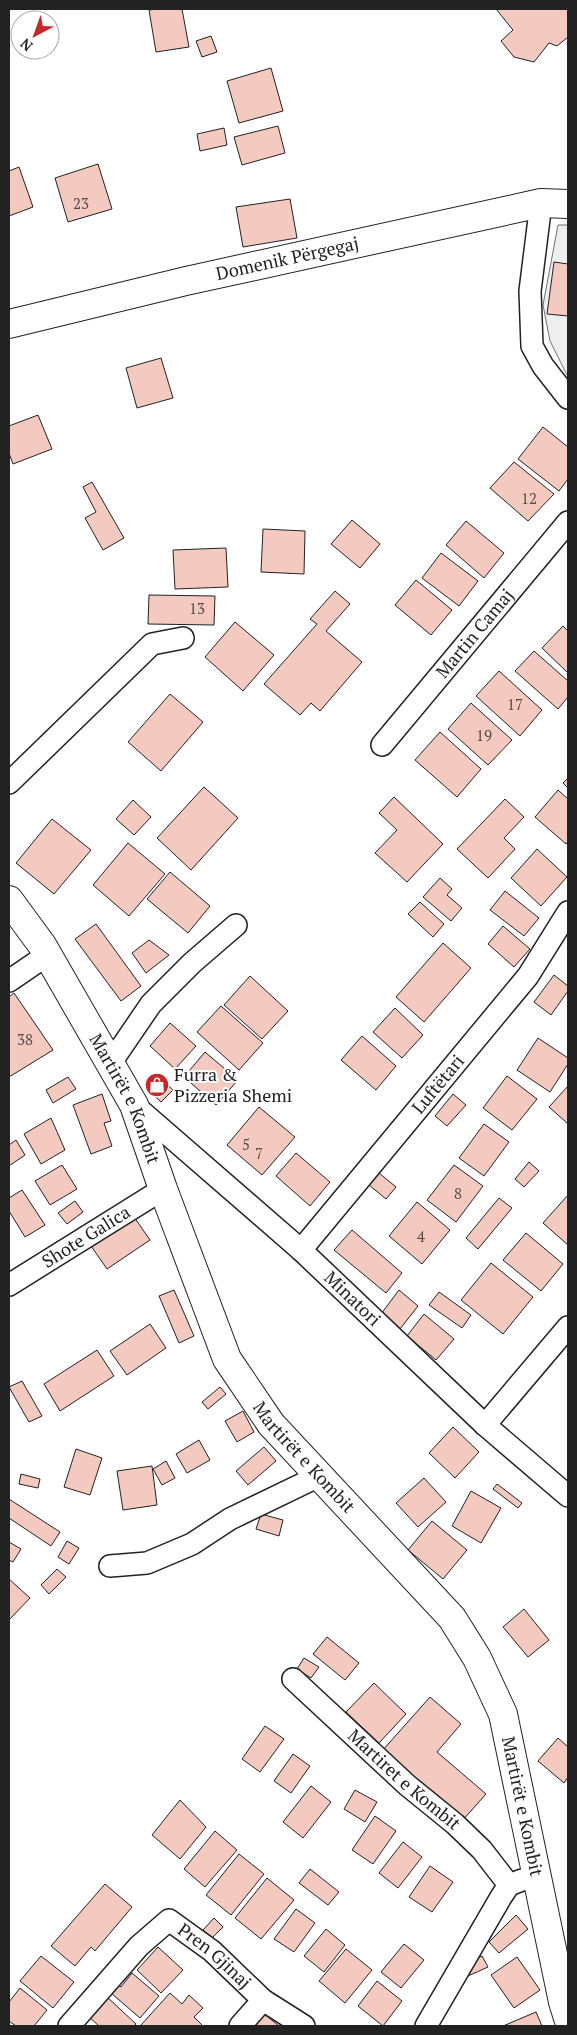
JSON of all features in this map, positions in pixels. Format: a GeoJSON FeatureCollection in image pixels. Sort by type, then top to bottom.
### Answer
{"type":"FeatureCollection","features":[{"type":"Feature","properties":{"kind":"main road","name":"Domenik Përgegaj"},"geometry":{"type":"LineString","coordinates":[[9,324],[186,281],[541,203],[568,204]]}},
{"type":"Feature","properties":{"kind":"main road","name":"Martirët e Kombit"},"geometry":{"type":"LineString","coordinates":[[9,900],[47,955],[134,1106],[227,1360],[271,1424],[452,1618],[477,1658],[502,1714],[568,2018]]}},
{"type":"Feature","properties":{"kind":"street"},"geometry":{"type":"LineString","coordinates":[[541,203],[530,291],[532,346],[543,366],[568,398]]}},
{"type":"Feature","properties":{"kind":"street","name":"Martin Camaj"},"geometry":{"type":"LineString","coordinates":[[382,745],[568,522]]}},
{"type":"Feature","properties":{"kind":"street"},"geometry":{"type":"LineString","coordinates":[[9,783],[152,644],[183,638]]}},
{"type":"Feature","properties":{"kind":"street","name":"Luftëtari"},"geometry":{"type":"LineString","coordinates":[[301,1250],[528,976],[568,912]]}},
{"type":"Feature","properties":{"kind":"street"},"geometry":{"type":"LineString","coordinates":[[110,1064],[151,1004],[192,963],[236,925]]}},
{"type":"Feature","properties":{"kind":"street"},"geometry":{"type":"LineString","coordinates":[[9,981],[47,955]]}},
{"type":"Feature","properties":{"kind":"street","name":"Minatori"},"geometry":{"type":"LineString","coordinates":[[134,1106],[301,1250],[485,1426],[568,1496]]}},
{"type":"Feature","properties":{"kind":"street","name":"Shote Galica"},"geometry":{"type":"LineString","coordinates":[[9,1285],[163,1189]]}},
{"type":"Feature","properties":{"kind":"street"},"geometry":{"type":"LineString","coordinates":[[485,1426],[568,1327]]}},
{"type":"Feature","properties":{"kind":"street"},"geometry":{"type":"LineString","coordinates":[[110,1566],[147,1563],[192,1544],[230,1519],[319,1476]]}},
{"type":"Feature","properties":{"kind":"street","name":"Martiret e Kombit"},"geometry":{"type":"LineString","coordinates":[[293,1680],[407,1786],[456,1824],[482,1850],[510,1885]]}},
{"type":"Feature","properties":{"kind":"street"},"geometry":{"type":"LineString","coordinates":[[426,2026],[510,1885],[536,1874]]}},
{"type":"Feature","properties":{"kind":"street","name":"Pren Gjinaj"},"geometry":{"type":"LineString","coordinates":[[70,2026],[139,1946],[169,1920],[212,1951],[263,2000],[304,2026]]}},
{"type":"Feature","properties":{"kind":"street"},"geometry":{"type":"LineString","coordinates":[[240,2026],[263,2000]]}},
{"type":"Feature","properties":{"kind":"shaded area"},"geometry":{"type":"Polygon","coordinates":[[[558,225],[568,225],[568,377],[550,341],[543,305],[558,225]]]}},
{"type":"Feature","properties":{"kind":"building"},"geometry":{"type":"Polygon","coordinates":[[[182,9],[189,47],[156,52],[149,10],[182,9]]]}},
{"type":"Feature","properties":{"kind":"building"},"geometry":{"type":"Polygon","coordinates":[[[496,9],[568,9],[568,37],[557,46],[549,43],[534,62],[514,57],[501,41],[513,30],[496,9]]]}},
{"type":"Feature","properties":{"kind":"building"},"geometry":{"type":"Polygon","coordinates":[[[211,36],[217,52],[202,57],[196,41],[211,36]]]}},
{"type":"Feature","properties":{"kind":"building"},"geometry":{"type":"Polygon","coordinates":[[[271,68],[283,111],[239,123],[227,81],[271,68]]]}},
{"type":"Feature","properties":{"kind":"building"},"geometry":{"type":"Polygon","coordinates":[[[278,126],[285,153],[242,165],[234,137],[278,126]]]}},
{"type":"Feature","properties":{"kind":"building"},"geometry":{"type":"Polygon","coordinates":[[[224,128],[227,145],[200,151],[197,134],[224,128]]]}},
{"type":"Feature","properties":{"kind":"building"},"geometry":{"type":"Polygon","coordinates":[[[98,164],[112,209],[68,222],[55,178],[98,164]]]}},
{"type":"Feature","properties":{"kind":"building"},"geometry":{"type":"Polygon","coordinates":[[[19,167],[33,207],[9,216],[9,171],[19,167]]]}},
{"type":"Feature","properties":{"kind":"building"},"geometry":{"type":"Polygon","coordinates":[[[290,199],[297,238],[243,247],[236,207],[290,199]]]}},
{"type":"Feature","properties":{"kind":"building"},"geometry":{"type":"Polygon","coordinates":[[[554,262],[568,264],[568,316],[547,314],[554,262]]]}},
{"type":"Feature","properties":{"kind":"building"},"geometry":{"type":"Polygon","coordinates":[[[161,358],[173,398],[137,408],[126,368],[161,358]]]}},
{"type":"Feature","properties":{"kind":"building"},"geometry":{"type":"Polygon","coordinates":[[[38,415],[52,449],[13,464],[9,453],[9,426],[38,415]]]}},
{"type":"Feature","properties":{"kind":"building"},"geometry":{"type":"Polygon","coordinates":[[[543,427],[568,447],[568,479],[559,491],[518,459],[543,427]]]}},
{"type":"Feature","properties":{"kind":"building"},"geometry":{"type":"Polygon","coordinates":[[[514,462],[554,494],[528,521],[490,488],[514,462]]]}},
{"type":"Feature","properties":{"kind":"building"},"geometry":{"type":"Polygon","coordinates":[[[92,482],[124,538],[103,550],[85,518],[96,512],[83,487],[92,482]]]}},
{"type":"Feature","properties":{"kind":"building"},"geometry":{"type":"Polygon","coordinates":[[[352,520],[380,544],[360,568],[331,544],[352,520]]]}},
{"type":"Feature","properties":{"kind":"building"},"geometry":{"type":"Polygon","coordinates":[[[466,521],[504,553],[484,578],[446,545],[466,521]]]}},
{"type":"Feature","properties":{"kind":"building"},"geometry":{"type":"Polygon","coordinates":[[[263,529],[305,531],[304,574],[261,572],[263,529]]]}},
{"type":"Feature","properties":{"kind":"building"},"geometry":{"type":"Polygon","coordinates":[[[226,548],[228,587],[175,589],[173,550],[226,548]]]}},
{"type":"Feature","properties":{"kind":"building"},"geometry":{"type":"Polygon","coordinates":[[[441,553],[478,581],[459,606],[422,578],[441,553]]]}},
{"type":"Feature","properties":{"kind":"building"},"geometry":{"type":"Polygon","coordinates":[[[416,580],[452,610],[431,635],[395,605],[416,580]]]}},
{"type":"Feature","properties":{"kind":"building"},"geometry":{"type":"Polygon","coordinates":[[[335,591],[350,604],[326,631],[362,662],[320,711],[311,703],[300,715],[264,684],[317,624],[310,619],[335,591]]]}},
{"type":"Feature","properties":{"kind":"building"},"geometry":{"type":"Polygon","coordinates":[[[149,595],[215,596],[214,625],[148,624],[149,595]]]}},
{"type":"Feature","properties":{"kind":"building"},"geometry":{"type":"Polygon","coordinates":[[[235,622],[274,655],[243,691],[205,657],[235,622]]]}},
{"type":"Feature","properties":{"kind":"building"},"geometry":{"type":"Polygon","coordinates":[[[563,626],[568,631],[568,673],[542,648],[563,626]]]}},
{"type":"Feature","properties":{"kind":"building"},"geometry":{"type":"Polygon","coordinates":[[[534,651],[568,681],[568,697],[558,709],[515,671],[534,651]]]}},
{"type":"Feature","properties":{"kind":"building"},"geometry":{"type":"Polygon","coordinates":[[[499,671],[542,710],[520,736],[476,696],[499,671]]]}},
{"type":"Feature","properties":{"kind":"building"},"geometry":{"type":"Polygon","coordinates":[[[170,694],[203,722],[161,771],[128,742],[170,694]]]}},
{"type":"Feature","properties":{"kind":"building"},"geometry":{"type":"Polygon","coordinates":[[[471,703],[512,740],[488,765],[448,729],[471,703]]]}},
{"type":"Feature","properties":{"kind":"building"},"geometry":{"type":"Polygon","coordinates":[[[440,732],[481,769],[457,797],[415,760],[440,732]]]}},
{"type":"Feature","properties":{"kind":"building"},"geometry":{"type":"Polygon","coordinates":[[[568,778],[568,788],[563,783],[568,778]]]}},
{"type":"Feature","properties":{"kind":"building"},"geometry":{"type":"Polygon","coordinates":[[[204,787],[238,818],[191,870],[157,838],[204,787]]]}},
{"type":"Feature","properties":{"kind":"building"},"geometry":{"type":"Polygon","coordinates":[[[558,790],[568,799],[568,841],[566,844],[535,817],[558,790]]]}},
{"type":"Feature","properties":{"kind":"building"},"geometry":{"type":"Polygon","coordinates":[[[394,797],[443,844],[407,882],[375,853],[397,830],[379,813],[394,797]]]}},
{"type":"Feature","properties":{"kind":"building"},"geometry":{"type":"Polygon","coordinates":[[[505,799],[524,817],[504,838],[515,849],[488,878],[457,849],[505,799]]]}},
{"type":"Feature","properties":{"kind":"building"},"geometry":{"type":"Polygon","coordinates":[[[133,800],[151,817],[134,835],[116,819],[133,800]]]}},
{"type":"Feature","properties":{"kind":"building"},"geometry":{"type":"Polygon","coordinates":[[[52,819],[91,850],[54,894],[16,863],[52,819]]]}},
{"type":"Feature","properties":{"kind":"building"},"geometry":{"type":"Polygon","coordinates":[[[128,843],[165,874],[129,916],[93,885],[128,843]]]}},
{"type":"Feature","properties":{"kind":"building"},"geometry":{"type":"Polygon","coordinates":[[[537,849],[567,877],[541,906],[511,878],[537,849]]]}},
{"type":"Feature","properties":{"kind":"building"},"geometry":{"type":"Polygon","coordinates":[[[170,872],[210,906],[188,933],[147,899],[170,872]]]}},
{"type":"Feature","properties":{"kind":"building"},"geometry":{"type":"Polygon","coordinates":[[[440,878],[452,889],[447,895],[462,908],[451,921],[423,897],[440,878]]]}},
{"type":"Feature","properties":{"kind":"building"},"geometry":{"type":"Polygon","coordinates":[[[505,891],[539,918],[524,936],[490,910],[505,891]]]}},
{"type":"Feature","properties":{"kind":"building"},"geometry":{"type":"Polygon","coordinates":[[[420,902],[444,924],[433,937],[408,914],[420,902]]]}},
{"type":"Feature","properties":{"kind":"building"},"geometry":{"type":"Polygon","coordinates":[[[96,924],[141,986],[121,1001],[75,939],[96,924]]]}},
{"type":"Feature","properties":{"kind":"building"},"geometry":{"type":"Polygon","coordinates":[[[503,926],[530,949],[514,967],[488,944],[503,926]]]}},
{"type":"Feature","properties":{"kind":"building"},"geometry":{"type":"Polygon","coordinates":[[[149,940],[169,955],[146,973],[132,953],[149,940]]]}},
{"type":"Feature","properties":{"kind":"building"},"geometry":{"type":"Polygon","coordinates":[[[443,943],[471,968],[424,1022],[396,997],[443,943]]]}},
{"type":"Feature","properties":{"kind":"building"},"geometry":{"type":"Polygon","coordinates":[[[554,975],[568,986],[568,991],[551,1015],[534,1002],[554,975]]]}},
{"type":"Feature","properties":{"kind":"building"},"geometry":{"type":"Polygon","coordinates":[[[250,976],[288,1011],[262,1039],[224,1005],[250,976]]]}},
{"type":"Feature","properties":{"kind":"building"},"geometry":{"type":"Polygon","coordinates":[[[14,993],[53,1050],[9,1077],[9,997],[14,993]]]}},
{"type":"Feature","properties":{"kind":"building"},"geometry":{"type":"Polygon","coordinates":[[[221,1006],[263,1043],[239,1070],[197,1032],[221,1006]]]}},
{"type":"Feature","properties":{"kind":"building"},"geometry":{"type":"Polygon","coordinates":[[[395,1008],[423,1035],[402,1058],[373,1032],[395,1008]]]}},
{"type":"Feature","properties":{"kind":"building"},"geometry":{"type":"Polygon","coordinates":[[[170,1023],[196,1046],[175,1069],[150,1046],[170,1023]]]}},
{"type":"Feature","properties":{"kind":"building"},"geometry":{"type":"Polygon","coordinates":[[[362,1036],[396,1066],[376,1090],[341,1060],[362,1036]]]}},
{"type":"Feature","properties":{"kind":"building"},"geometry":{"type":"Polygon","coordinates":[[[538,1038],[568,1058],[568,1064],[550,1092],[517,1070],[538,1038]]]}},
{"type":"Feature","properties":{"kind":"building"},"geometry":{"type":"Polygon","coordinates":[[[205,1052],[238,1080],[216,1105],[184,1077],[205,1052]]]}},
{"type":"Feature","properties":{"kind":"building"},"geometry":{"type":"Polygon","coordinates":[[[157,1075],[173,1090],[161,1102],[145,1087],[157,1075]]]}},
{"type":"Feature","properties":{"kind":"building"},"geometry":{"type":"Polygon","coordinates":[[[507,1076],[537,1099],[512,1130],[483,1108],[507,1076]]]}},
{"type":"Feature","properties":{"kind":"building"},"geometry":{"type":"Polygon","coordinates":[[[68,1077],[76,1089],[53,1103],[46,1090],[68,1077]]]}},
{"type":"Feature","properties":{"kind":"building"},"geometry":{"type":"Polygon","coordinates":[[[568,1086],[568,1122],[567,1123],[549,1107],[568,1086]]]}},
{"type":"Feature","properties":{"kind":"building"},"geometry":{"type":"Polygon","coordinates":[[[102,1094],[111,1121],[104,1123],[112,1146],[91,1154],[73,1105],[102,1094]]]}},
{"type":"Feature","properties":{"kind":"building"},"geometry":{"type":"Polygon","coordinates":[[[453,1094],[466,1105],[447,1126],[435,1116],[453,1094]]]}},
{"type":"Feature","properties":{"kind":"building"},"geometry":{"type":"Polygon","coordinates":[[[259,1107],[295,1137],[262,1175],[227,1145],[259,1107]]]}},
{"type":"Feature","properties":{"kind":"building"},"geometry":{"type":"Polygon","coordinates":[[[51,1118],[65,1150],[41,1164],[24,1134],[51,1118]]]}},
{"type":"Feature","properties":{"kind":"building"},"geometry":{"type":"Polygon","coordinates":[[[484,1124],[509,1142],[484,1176],[459,1158],[484,1124]]]}},
{"type":"Feature","properties":{"kind":"building"},"geometry":{"type":"Polygon","coordinates":[[[16,1140],[25,1155],[9,1166],[9,1145],[16,1140]]]}},
{"type":"Feature","properties":{"kind":"building"},"geometry":{"type":"Polygon","coordinates":[[[296,1153],[330,1182],[310,1206],[276,1176],[296,1153]]]}},
{"type":"Feature","properties":{"kind":"building"},"geometry":{"type":"Polygon","coordinates":[[[529,1162],[539,1171],[524,1187],[515,1179],[529,1162]]]}},
{"type":"Feature","properties":{"kind":"building"},"geometry":{"type":"Polygon","coordinates":[[[62,1165],[77,1189],[50,1205],[35,1181],[62,1165]]]}},
{"type":"Feature","properties":{"kind":"building"},"geometry":{"type":"Polygon","coordinates":[[[454,1165],[483,1186],[456,1222],[427,1200],[454,1165]]]}},
{"type":"Feature","properties":{"kind":"building"},"geometry":{"type":"Polygon","coordinates":[[[379,1173],[396,1187],[386,1199],[369,1185],[379,1173]]]}},
{"type":"Feature","properties":{"kind":"building"},"geometry":{"type":"Polygon","coordinates":[[[22,1190],[45,1225],[25,1237],[9,1211],[9,1198],[22,1190]]]}},
{"type":"Feature","properties":{"kind":"building"},"geometry":{"type":"Polygon","coordinates":[[[568,1195],[568,1245],[543,1223],[568,1195]]]}},
{"type":"Feature","properties":{"kind":"building"},"geometry":{"type":"Polygon","coordinates":[[[499,1198],[512,1208],[478,1249],[466,1238],[499,1198]]]}},
{"type":"Feature","properties":{"kind":"building"},"geometry":{"type":"Polygon","coordinates":[[[75,1201],[83,1212],[67,1224],[58,1213],[75,1201]]]}},
{"type":"Feature","properties":{"kind":"building"},"geometry":{"type":"Polygon","coordinates":[[[417,1202],[450,1230],[422,1264],[389,1236],[417,1202]]]}},
{"type":"Feature","properties":{"kind":"building"},"geometry":{"type":"Polygon","coordinates":[[[132,1214],[150,1240],[107,1269],[89,1243],[132,1214]]]}},
{"type":"Feature","properties":{"kind":"building"},"geometry":{"type":"Polygon","coordinates":[[[352,1230],[402,1273],[386,1293],[334,1250],[352,1230]]]}},
{"type":"Feature","properties":{"kind":"building"},"geometry":{"type":"Polygon","coordinates":[[[526,1233],[563,1264],[541,1291],[503,1260],[526,1233]]]}},
{"type":"Feature","properties":{"kind":"building"},"geometry":{"type":"Polygon","coordinates":[[[491,1263],[533,1297],[503,1334],[461,1300],[491,1263]]]}},
{"type":"Feature","properties":{"kind":"building"},"geometry":{"type":"Polygon","coordinates":[[[174,1290],[194,1336],[179,1343],[159,1296],[174,1290]]]}},
{"type":"Feature","properties":{"kind":"building"},"geometry":{"type":"Polygon","coordinates":[[[399,1290],[418,1306],[400,1329],[381,1314],[399,1290]]]}},
{"type":"Feature","properties":{"kind":"building"},"geometry":{"type":"Polygon","coordinates":[[[439,1292],[471,1315],[462,1328],[429,1305],[439,1292]]]}},
{"type":"Feature","properties":{"kind":"building"},"geometry":{"type":"Polygon","coordinates":[[[424,1314],[454,1339],[436,1360],[407,1336],[424,1314]]]}},
{"type":"Feature","properties":{"kind":"building"},"geometry":{"type":"Polygon","coordinates":[[[150,1324],[166,1348],[127,1375],[110,1351],[150,1324]]]}},
{"type":"Feature","properties":{"kind":"building"},"geometry":{"type":"Polygon","coordinates":[[[97,1350],[114,1376],[60,1411],[44,1384],[97,1350]]]}},
{"type":"Feature","properties":{"kind":"building"},"geometry":{"type":"Polygon","coordinates":[[[22,1381],[42,1416],[29,1422],[9,1387],[22,1381]]]}},
{"type":"Feature","properties":{"kind":"building"},"geometry":{"type":"Polygon","coordinates":[[[220,1387],[226,1394],[208,1409],[202,1402],[220,1387]]]}},
{"type":"Feature","properties":{"kind":"building"},"geometry":{"type":"Polygon","coordinates":[[[243,1411],[254,1432],[237,1442],[225,1421],[243,1411]]]}},
{"type":"Feature","properties":{"kind":"building"},"geometry":{"type":"Polygon","coordinates":[[[453,1427],[479,1452],[455,1478],[429,1453],[453,1427]]]}},
{"type":"Feature","properties":{"kind":"building"},"geometry":{"type":"Polygon","coordinates":[[[199,1440],[210,1460],[187,1473],[176,1454],[199,1440]]]}},
{"type":"Feature","properties":{"kind":"building"},"geometry":{"type":"Polygon","coordinates":[[[264,1447],[276,1461],[248,1485],[236,1471],[264,1447]]]}},
{"type":"Feature","properties":{"kind":"building"},"geometry":{"type":"Polygon","coordinates":[[[76,1449],[102,1458],[90,1495],[64,1487],[76,1449]]]}},
{"type":"Feature","properties":{"kind":"building"},"geometry":{"type":"Polygon","coordinates":[[[166,1461],[175,1478],[162,1485],[153,1469],[166,1461]]]}},
{"type":"Feature","properties":{"kind":"building"},"geometry":{"type":"Polygon","coordinates":[[[152,1466],[157,1505],[123,1510],[117,1471],[152,1466]]]}},
{"type":"Feature","properties":{"kind":"building"},"geometry":{"type":"Polygon","coordinates":[[[21,1474],[40,1479],[38,1488],[19,1484],[21,1474]]]}},
{"type":"Feature","properties":{"kind":"building"},"geometry":{"type":"Polygon","coordinates":[[[424,1478],[446,1502],[418,1527],[396,1503],[424,1478]]]}},
{"type":"Feature","properties":{"kind":"building"},"geometry":{"type":"Polygon","coordinates":[[[497,1484],[522,1503],[518,1508],[493,1489],[497,1484]]]}},
{"type":"Feature","properties":{"kind":"building"},"geometry":{"type":"Polygon","coordinates":[[[471,1491],[501,1508],[481,1543],[452,1526],[471,1491]]]}},
{"type":"Feature","properties":{"kind":"building"},"geometry":{"type":"Polygon","coordinates":[[[9,1499],[60,1532],[51,1546],[9,1518],[9,1499]]]}},
{"type":"Feature","properties":{"kind":"building"},"geometry":{"type":"Polygon","coordinates":[[[261,1514],[283,1520],[279,1536],[256,1529],[261,1514]]]}},
{"type":"Feature","properties":{"kind":"building"},"geometry":{"type":"Polygon","coordinates":[[[432,1521],[467,1550],[443,1579],[408,1550],[432,1521]]]}},
{"type":"Feature","properties":{"kind":"building"},"geometry":{"type":"Polygon","coordinates":[[[67,1541],[79,1548],[69,1564],[58,1557],[67,1541]]]}},
{"type":"Feature","properties":{"kind":"building"},"geometry":{"type":"Polygon","coordinates":[[[9,1542],[21,1549],[13,1562],[9,1560],[9,1542]]]}},
{"type":"Feature","properties":{"kind":"building"},"geometry":{"type":"Polygon","coordinates":[[[57,1569],[66,1577],[49,1594],[41,1585],[57,1569]]]}},
{"type":"Feature","properties":{"kind":"building"},"geometry":{"type":"Polygon","coordinates":[[[9,1579],[30,1598],[9,1620],[9,1579]]]}},
{"type":"Feature","properties":{"kind":"building"},"geometry":{"type":"Polygon","coordinates":[[[524,1609],[549,1640],[528,1657],[503,1627],[524,1609]]]}},
{"type":"Feature","properties":{"kind":"building"},"geometry":{"type":"Polygon","coordinates":[[[327,1637],[359,1663],[345,1680],[313,1654],[327,1637]]]}},
{"type":"Feature","properties":{"kind":"building"},"geometry":{"type":"Polygon","coordinates":[[[304,1658],[319,1667],[311,1678],[297,1669],[304,1658]]]}},
{"type":"Feature","properties":{"kind":"building"},"geometry":{"type":"Polygon","coordinates":[[[374,1683],[406,1714],[379,1743],[346,1712],[374,1683]]]}},
{"type":"Feature","properties":{"kind":"building"},"geometry":{"type":"Polygon","coordinates":[[[430,1697],[461,1724],[437,1752],[486,1794],[462,1821],[382,1751],[430,1697]]]}},
{"type":"Feature","properties":{"kind":"building"},"geometry":{"type":"Polygon","coordinates":[[[265,1726],[284,1739],[260,1772],[242,1759],[265,1726]]]}},
{"type":"Feature","properties":{"kind":"building"},"geometry":{"type":"Polygon","coordinates":[[[558,1738],[568,1747],[568,1777],[564,1783],[538,1761],[558,1738]]]}},
{"type":"Feature","properties":{"kind":"building"},"geometry":{"type":"Polygon","coordinates":[[[293,1754],[310,1766],[291,1793],[274,1781],[293,1754]]]}},
{"type":"Feature","properties":{"kind":"building"},"geometry":{"type":"Polygon","coordinates":[[[311,1786],[331,1802],[303,1838],[283,1822],[311,1786]]]}},
{"type":"Feature","properties":{"kind":"building"},"geometry":{"type":"Polygon","coordinates":[[[355,1790],[377,1802],[365,1822],[344,1809],[355,1790]]]}},
{"type":"Feature","properties":{"kind":"building"},"geometry":{"type":"Polygon","coordinates":[[[180,1800],[206,1827],[180,1859],[152,1835],[180,1800]]]}},
{"type":"Feature","properties":{"kind":"building"},"geometry":{"type":"Polygon","coordinates":[[[375,1816],[396,1831],[373,1864],[352,1850],[375,1816]]]}},
{"type":"Feature","properties":{"kind":"building"},"geometry":{"type":"Polygon","coordinates":[[[215,1831],[237,1850],[205,1887],[184,1869],[215,1831]]]}},
{"type":"Feature","properties":{"kind":"building"},"geometry":{"type":"Polygon","coordinates":[[[403,1842],[422,1857],[398,1888],[379,1873],[403,1842]]]}},
{"type":"Feature","properties":{"kind":"building"},"geometry":{"type":"Polygon","coordinates":[[[239,1854],[264,1874],[231,1915],[206,1895],[239,1854]]]}},
{"type":"Feature","properties":{"kind":"building"},"geometry":{"type":"Polygon","coordinates":[[[430,1866],[453,1882],[432,1912],[409,1897],[430,1866]]]}},
{"type":"Feature","properties":{"kind":"building"},"geometry":{"type":"Polygon","coordinates":[[[310,1869],[339,1892],[328,1905],[299,1883],[310,1869]]]}},
{"type":"Feature","properties":{"kind":"building"},"geometry":{"type":"Polygon","coordinates":[[[267,1878],[294,1900],[261,1939],[235,1918],[267,1878]]]}},
{"type":"Feature","properties":{"kind":"building"},"geometry":{"type":"Polygon","coordinates":[[[105,1884],[132,1907],[95,1951],[91,1947],[75,1966],[51,1946],[105,1884]]]}},
{"type":"Feature","properties":{"kind":"building"},"geometry":{"type":"Polygon","coordinates":[[[296,1909],[315,1923],[294,1952],[274,1939],[296,1909]]]}},
{"type":"Feature","properties":{"kind":"building"},"geometry":{"type":"Polygon","coordinates":[[[516,1915],[528,1929],[499,1953],[489,1942],[516,1915]]]}},
{"type":"Feature","properties":{"kind":"building"},"geometry":{"type":"Polygon","coordinates":[[[214,1918],[223,1927],[212,1938],[203,1930],[214,1918]]]}},
{"type":"Feature","properties":{"kind":"building"},"geometry":{"type":"Polygon","coordinates":[[[326,1929],[345,1945],[324,1972],[304,1956],[326,1929]]]}},
{"type":"Feature","properties":{"kind":"building"},"geometry":{"type":"Polygon","coordinates":[[[404,1944],[424,1960],[401,1988],[381,1972],[404,1944]]]}},
{"type":"Feature","properties":{"kind":"building"},"geometry":{"type":"Polygon","coordinates":[[[158,1947],[183,1970],[161,1993],[137,1970],[158,1947]]]}},
{"type":"Feature","properties":{"kind":"building"},"geometry":{"type":"Polygon","coordinates":[[[346,1949],[372,1970],[345,2003],[319,1981],[346,1949]]]}},
{"type":"Feature","properties":{"kind":"building"},"geometry":{"type":"Polygon","coordinates":[[[41,1956],[74,1982],[53,2008],[20,1981],[41,1956]]]}},
{"type":"Feature","properties":{"kind":"building"},"geometry":{"type":"Polygon","coordinates":[[[482,1956],[488,1967],[468,1976],[463,1965],[482,1956]]]}},
{"type":"Feature","properties":{"kind":"building"},"geometry":{"type":"Polygon","coordinates":[[[517,1957],[540,1990],[514,2008],[491,1975],[517,1957]]]}},
{"type":"Feature","properties":{"kind":"building"},"geometry":{"type":"Polygon","coordinates":[[[132,1973],[159,1996],[140,2018],[111,1993],[116,1983],[121,1987],[132,1973]]]}},
{"type":"Feature","properties":{"kind":"building"},"geometry":{"type":"Polygon","coordinates":[[[377,1981],[402,2001],[383,2026],[358,2006],[377,1981]]]}},
{"type":"Feature","properties":{"kind":"building"},"geometry":{"type":"Polygon","coordinates":[[[20,1988],[47,2010],[34,2026],[16,2026],[9,2021],[9,2002],[20,1988]]]}},
{"type":"Feature","properties":{"kind":"building"},"geometry":{"type":"Polygon","coordinates":[[[170,1993],[182,2004],[189,1995],[203,2008],[194,2017],[201,2026],[140,2026],[170,1993]]]}},
{"type":"Feature","properties":{"kind":"building"},"geometry":{"type":"Polygon","coordinates":[[[106,1996],[136,2024],[134,2026],[99,2026],[88,2016],[106,1996]]]}},
{"type":"Feature","properties":{"kind":"building"},"geometry":{"type":"Polygon","coordinates":[[[257,2008],[279,2026],[243,2026],[257,2008]]]}},
{"type":"Feature","properties":{"kind":"building"},"geometry":{"type":"Polygon","coordinates":[[[536,2012],[542,2026],[503,2026],[536,2012]]]}},
{"type":"Feature","properties":{"kind":"place","name":"Furra & Pizzeria Shemi"},"geometry":{"type":"Point","coordinates":[157,1085]}}]}
